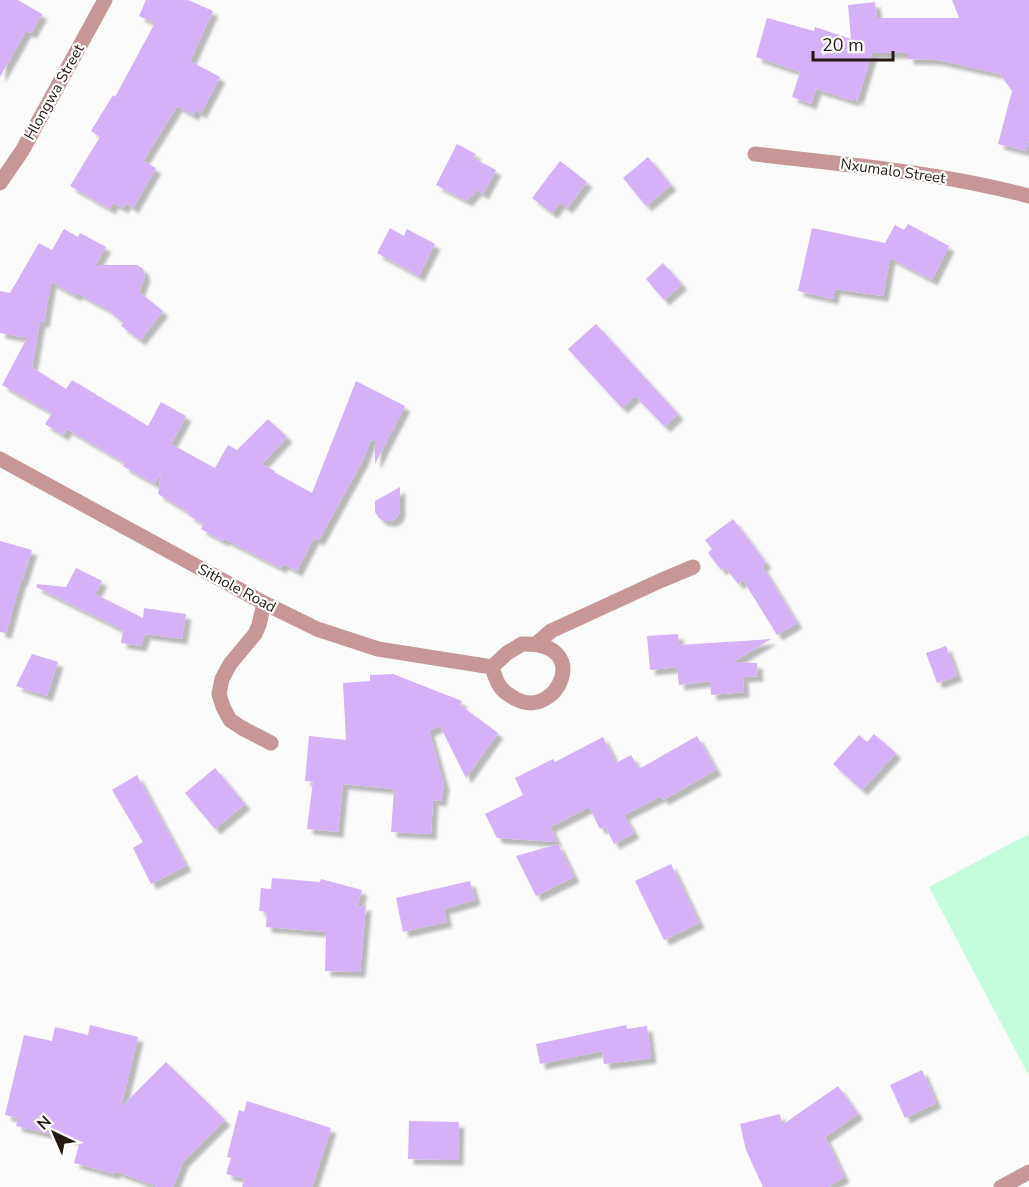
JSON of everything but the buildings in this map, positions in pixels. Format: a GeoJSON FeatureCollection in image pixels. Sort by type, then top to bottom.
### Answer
{"type":"FeatureCollection","features":[{"type":"Feature","properties":{"kind":"street","name":"Hlongwa Street"},"geometry":{"type":"LineString","coordinates":[[0,183],[22,151],[105,0]]}},
{"type":"Feature","properties":{"kind":"street","name":"Nxumalo Street"},"geometry":{"type":"LineString","coordinates":[[755,154],[890,170],[998,187],[1029,196]]}},
{"type":"Feature","properties":{"kind":"street","name":"Sithole Road"},"geometry":{"type":"LineString","coordinates":[[0,459],[264,603],[317,629],[378,649],[492,667]]}},
{"type":"Feature","properties":{"kind":"street"},"geometry":{"type":"LineString","coordinates":[[536,644],[551,632],[693,567]]}},
{"type":"Feature","properties":{"kind":"street"},"geometry":{"type":"LineString","coordinates":[[264,603],[255,634],[230,664],[222,679],[219,693],[230,720],[271,743]]}},
{"type":"Feature","properties":{"kind":"street"},"geometry":{"type":"LineString","coordinates":[[522,644],[536,644],[547,647],[556,654],[562,663],[562,681],[548,697],[529,703],[521,702],[499,687],[492,667],[507,653],[522,644]]}},
{"type":"Feature","properties":{"kind":"street"},"geometry":{"type":"LineString","coordinates":[[1001,1187],[1029,1172]]}},
{"type":"Feature","properties":{"kind":"green space"},"geometry":{"type":"Polygon","coordinates":[[[1029,834],[1029,1076],[929,887],[1029,834]]]}}]}
